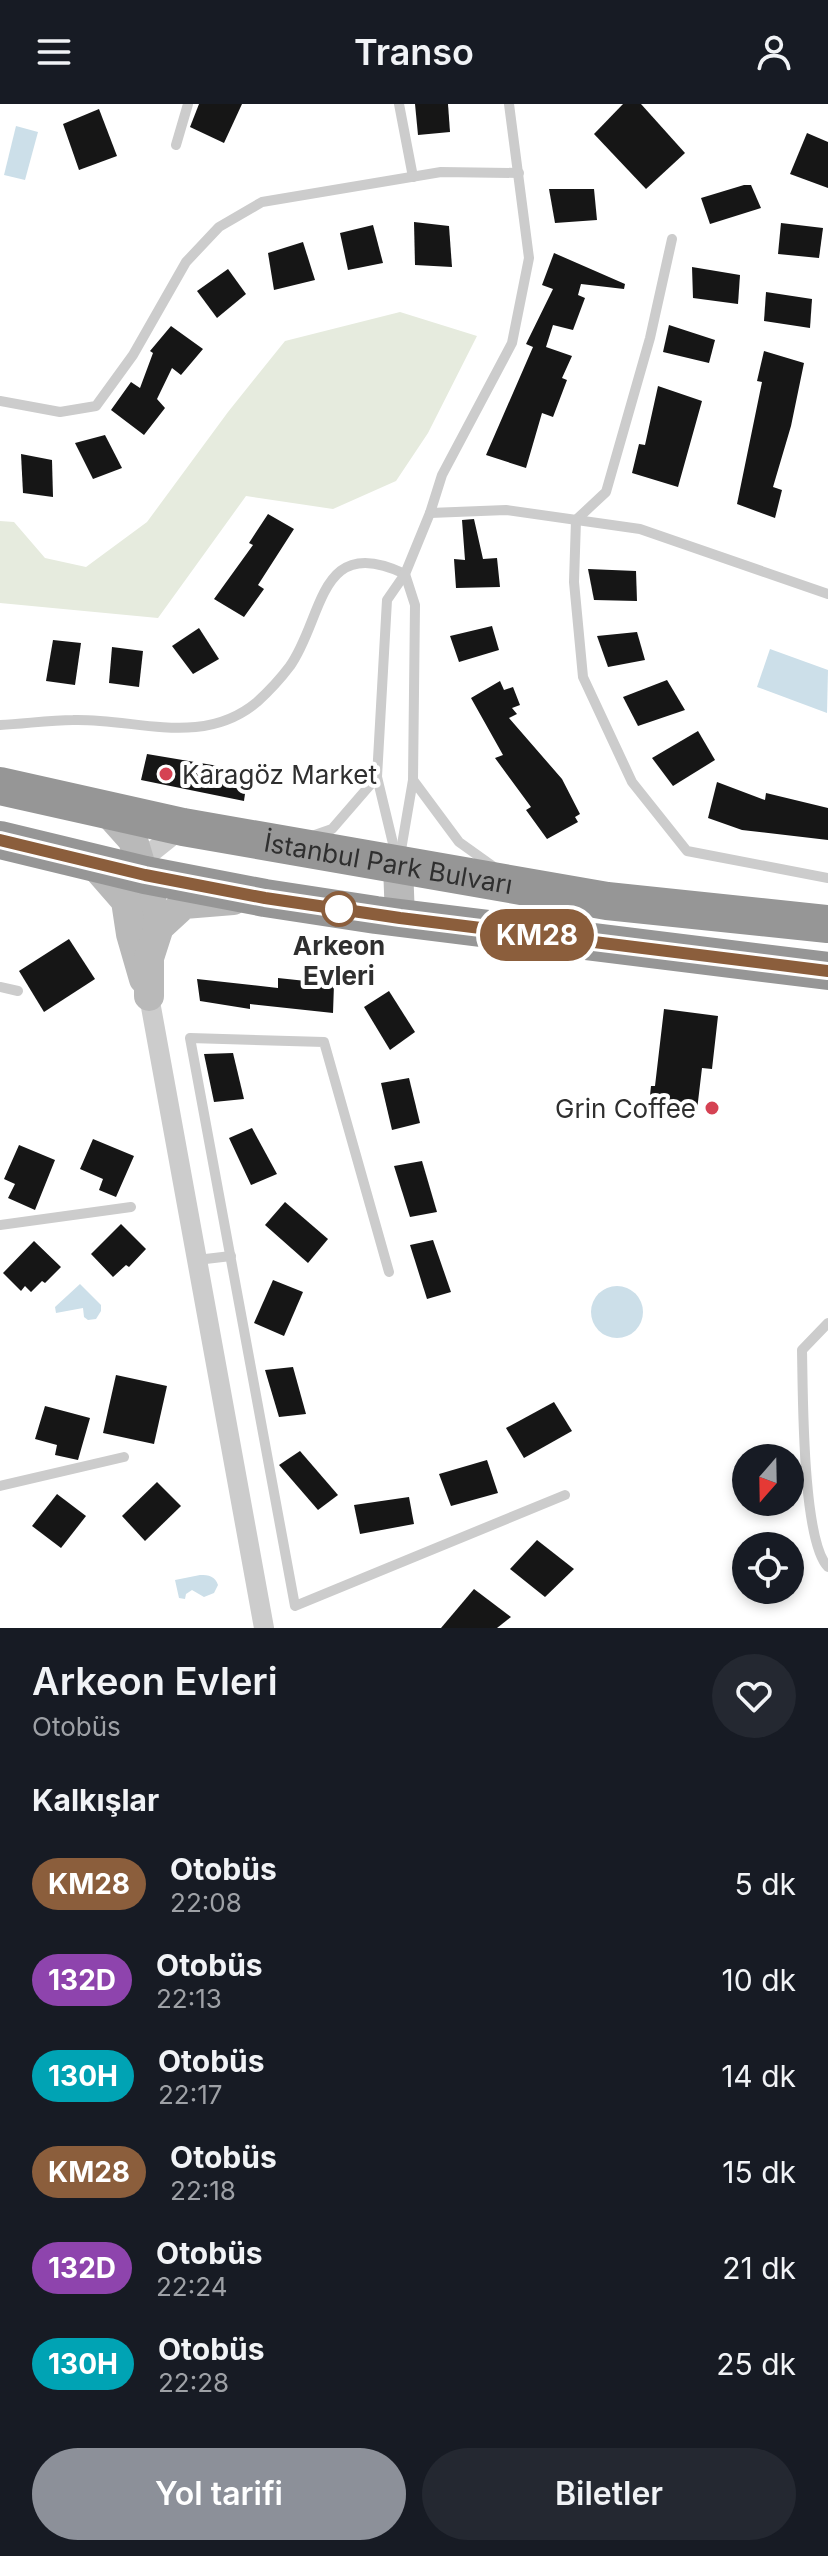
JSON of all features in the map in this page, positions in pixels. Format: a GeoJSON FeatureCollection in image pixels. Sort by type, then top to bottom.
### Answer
{"type":"FeatureCollection","features":[{"type":"Feature","properties":{"kind":"highway","name":"İstanbul Park Bulvarı"},"geometry":{"type":"LineString","coordinates":[[0,786],[183,827],[607,901],[828,924]]}},
{"type":"Feature","properties":{"kind":"highway","name":"İstanbul Park Bulvarı"},"geometry":{"type":"LineString","coordinates":[[0,840],[92,862],[138,880],[400,918],[828,971]]}},
{"type":"Feature","properties":{"kind":"street"},"geometry":{"type":"LineString","coordinates":[[108,812],[133,840],[138,880],[159,927]]}},
{"type":"Feature","properties":{"kind":"street"},"geometry":{"type":"LineString","coordinates":[[183,827],[148,855],[138,880],[131,934],[149,996],[264,1628]]}},
{"type":"Feature","properties":{"kind":"street"},"geometry":{"type":"LineString","coordinates":[[398,866],[400,918]]}},
{"type":"Feature","properties":{"kind":"street"},"geometry":{"type":"LineString","coordinates":[[149,996],[149,958],[159,927],[184,904],[265,898]]}},
{"type":"Feature","properties":{"kind":"lane"},"geometry":{"type":"LineString","coordinates":[[176,145],[188,104]]}},
{"type":"Feature","properties":{"kind":"lane"},"geometry":{"type":"LineString","coordinates":[[399,104],[413,177]]}},
{"type":"Feature","properties":{"kind":"lane"},"geometry":{"type":"LineString","coordinates":[[398,866],[377,777],[387,600],[405,574],[442,475],[512,343],[529,258],[509,104]]}},
{"type":"Feature","properties":{"kind":"lane"},"geometry":{"type":"LineString","coordinates":[[0,401],[60,412],[96,406],[133,355],[186,262],[219,227],[262,202],[441,172],[519,173]]}},
{"type":"Feature","properties":{"kind":"lane"},"geometry":{"type":"LineString","coordinates":[[672,239],[650,338],[606,492],[576,520],[574,582],[583,677],[632,782],[687,851],[828,878]]}},
{"type":"Feature","properties":{"kind":"lane"},"geometry":{"type":"LineString","coordinates":[[430,513],[506,510],[640,529],[828,594]]}},
{"type":"Feature","properties":{"kind":"lane"},"geometry":{"type":"LineString","coordinates":[[0,725],[75,719],[176,729],[214,725],[255,703],[291,665],[327,585],[351,564],[383,563],[405,574],[415,605],[413,780],[398,866]]}},
{"type":"Feature","properties":{"kind":"lane"},"geometry":{"type":"LineString","coordinates":[[290,844],[332,829],[377,777]]}},
{"type":"Feature","properties":{"kind":"lane"},"geometry":{"type":"LineString","coordinates":[[413,780],[459,842],[519,885]]}},
{"type":"Feature","properties":{"kind":"lane"},"geometry":{"type":"LineString","coordinates":[[0,987],[18,991]]}},
{"type":"Feature","properties":{"kind":"lane"},"geometry":{"type":"LineString","coordinates":[[389,1272],[324,1042],[190,1038],[295,1606],[565,1495]]}},
{"type":"Feature","properties":{"kind":"lane"},"geometry":{"type":"LineString","coordinates":[[0,1225],[131,1207]]}},
{"type":"Feature","properties":{"kind":"lane"},"geometry":{"type":"LineString","coordinates":[[197,1260],[231,1256]]}},
{"type":"Feature","properties":{"kind":"lane"},"geometry":{"type":"LineString","coordinates":[[828,1323],[802,1350],[803,1418],[813,1532],[822,1561],[828,1567]]}},
{"type":"Feature","properties":{"kind":"lane"},"geometry":{"type":"LineString","coordinates":[[0,1486],[124,1457]]}},
{"type":"Feature","properties":{"kind":"shaded area"},"geometry":{"type":"Polygon","coordinates":[[[400,312],[477,336],[428,433],[396,481],[333,509],[246,496],[158,618],[0,603],[0,521],[14,522],[45,558],[86,567],[147,522],[285,341],[400,312]]]}},
{"type":"Feature","properties":{"kind":"water"},"geometry":{"type":"Polygon","coordinates":[[[16,126],[38,132],[25,180],[4,175],[16,126]]]}},
{"type":"Feature","properties":{"kind":"water"},"geometry":{"type":"Polygon","coordinates":[[[770,649],[828,670],[827,713],[757,687],[770,649]]]}},
{"type":"Feature","properties":{"kind":"water"},"geometry":{"type":"Polygon","coordinates":[[[80,1284],[101,1305],[96,1319],[84,1317],[83,1308],[56,1313],[55,1307],[80,1284]]]}},
{"type":"Feature","properties":{"kind":"water"},"geometry":{"type":"Polygon","coordinates":[[[617,1286],[635,1294],[643,1312],[635,1330],[617,1338],[599,1330],[591,1312],[599,1294],[617,1286]]]}},
{"type":"Feature","properties":{"kind":"water"},"geometry":{"type":"Polygon","coordinates":[[[200,1575],[215,1580],[218,1585],[214,1593],[204,1597],[192,1590],[185,1599],[179,1598],[175,1580],[200,1575]]]}},
{"type":"Feature","properties":{"kind":"building"},"geometry":{"type":"Polygon","coordinates":[[[199,104],[242,104],[224,143],[190,127],[199,104]]]}},
{"type":"Feature","properties":{"kind":"building"},"geometry":{"type":"Polygon","coordinates":[[[415,104],[448,104],[450,132],[418,135],[415,104]]]}},
{"type":"Feature","properties":{"kind":"building"},"geometry":{"type":"Polygon","coordinates":[[[623,104],[641,104],[685,153],[646,189],[594,134],[623,104]]]}},
{"type":"Feature","properties":{"kind":"building"},"geometry":{"type":"Polygon","coordinates":[[[99,109],[117,156],[79,170],[63,124],[99,109]]]}},
{"type":"Feature","properties":{"kind":"building"},"geometry":{"type":"Polygon","coordinates":[[[807,133],[828,142],[828,188],[790,174],[807,133]]]}},
{"type":"Feature","properties":{"kind":"building"},"geometry":{"type":"Polygon","coordinates":[[[751,185],[761,208],[710,224],[701,198],[751,185]]]}},
{"type":"Feature","properties":{"kind":"building"},"geometry":{"type":"Polygon","coordinates":[[[549,189],[594,189],[597,220],[555,223],[549,189]]]}},
{"type":"Feature","properties":{"kind":"building"},"geometry":{"type":"Polygon","coordinates":[[[414,222],[449,226],[452,267],[415,265],[414,222]]]}},
{"type":"Feature","properties":{"kind":"building"},"geometry":{"type":"Polygon","coordinates":[[[781,223],[823,228],[819,258],[778,254],[781,223]]]}},
{"type":"Feature","properties":{"kind":"building"},"geometry":{"type":"Polygon","coordinates":[[[373,225],[383,263],[348,270],[340,233],[373,225]]]}},
{"type":"Feature","properties":{"kind":"building"},"geometry":{"type":"Polygon","coordinates":[[[303,242],[315,280],[274,290],[268,253],[303,242]]]}},
{"type":"Feature","properties":{"kind":"building"},"geometry":{"type":"Polygon","coordinates":[[[554,253],[625,284],[624,289],[581,284],[578,295],[585,298],[573,330],[553,325],[546,347],[572,356],[562,378],[567,380],[553,417],[542,413],[526,468],[486,455],[533,347],[526,344],[553,289],[542,285],[554,253]]]}},
{"type":"Feature","properties":{"kind":"building"},"geometry":{"type":"Polygon","coordinates":[[[692,267],[740,275],[738,304],[693,298],[692,267]]]}},
{"type":"Feature","properties":{"kind":"building"},"geometry":{"type":"Polygon","coordinates":[[[228,269],[246,294],[217,318],[197,291],[228,269]]]}},
{"type":"Feature","properties":{"kind":"building"},"geometry":{"type":"Polygon","coordinates":[[[766,292],[812,299],[810,328],[764,321],[766,292]]]}},
{"type":"Feature","properties":{"kind":"building"},"geometry":{"type":"Polygon","coordinates":[[[669,325],[715,340],[709,363],[663,352],[669,325]]]}},
{"type":"Feature","properties":{"kind":"building"},"geometry":{"type":"Polygon","coordinates":[[[171,326],[203,349],[181,375],[172,368],[157,399],[165,408],[144,435],[111,410],[131,382],[140,388],[153,353],[150,351],[171,326]]]}},
{"type":"Feature","properties":{"kind":"building"},"geometry":{"type":"Polygon","coordinates":[[[764,351],[804,363],[791,426],[773,487],[782,490],[775,518],[737,504],[762,382],[757,381],[764,351]]]}},
{"type":"Feature","properties":{"kind":"building"},"geometry":{"type":"Polygon","coordinates":[[[658,386],[702,401],[678,487],[632,473],[639,444],[645,445],[658,386]]]}},
{"type":"Feature","properties":{"kind":"building"},"geometry":{"type":"Polygon","coordinates":[[[105,435],[122,468],[93,479],[75,443],[105,435]]]}},
{"type":"Feature","properties":{"kind":"building"},"geometry":{"type":"Polygon","coordinates":[[[21,454],[52,460],[53,497],[23,493],[21,454]]]}},
{"type":"Feature","properties":{"kind":"building"},"geometry":{"type":"Polygon","coordinates":[[[268,514],[294,529],[258,585],[264,589],[244,617],[214,599],[253,545],[249,543],[268,514]]]}},
{"type":"Feature","properties":{"kind":"building"},"geometry":{"type":"Polygon","coordinates":[[[474,519],[483,559],[497,558],[500,587],[456,588],[454,559],[465,560],[462,520],[474,519]]]}},
{"type":"Feature","properties":{"kind":"building"},"geometry":{"type":"Polygon","coordinates":[[[588,569],[636,571],[637,601],[594,600],[588,569]]]}},
{"type":"Feature","properties":{"kind":"building"},"geometry":{"type":"Polygon","coordinates":[[[492,626],[499,650],[459,662],[450,636],[492,626]]]}},
{"type":"Feature","properties":{"kind":"building"},"geometry":{"type":"Polygon","coordinates":[[[199,628],[219,659],[193,674],[172,646],[199,628]]]}},
{"type":"Feature","properties":{"kind":"building"},"geometry":{"type":"Polygon","coordinates":[[[637,632],[645,660],[608,667],[597,636],[637,632]]]}},
{"type":"Feature","properties":{"kind":"building"},"geometry":{"type":"Polygon","coordinates":[[[53,640],[81,643],[75,685],[46,681],[53,640]]]}},
{"type":"Feature","properties":{"kind":"building"},"geometry":{"type":"Polygon","coordinates":[[[112,647],[143,651],[139,687],[109,683],[112,647]]]}},
{"type":"Feature","properties":{"kind":"building"},"geometry":{"type":"Polygon","coordinates":[[[667,680],[685,710],[638,726],[623,697],[667,680]]]}},
{"type":"Feature","properties":{"kind":"building"},"geometry":{"type":"Polygon","coordinates":[[[500,681],[504,690],[513,687],[520,705],[512,708],[517,714],[509,718],[562,779],[580,814],[575,817],[578,822],[547,839],[526,810],[531,807],[495,758],[503,755],[471,698],[500,681]]]}},
{"type":"Feature","properties":{"kind":"building"},"geometry":{"type":"Polygon","coordinates":[[[698,731],[715,760],[673,786],[652,758],[698,731]]]}},
{"type":"Feature","properties":{"kind":"building"},"geometry":{"type":"Polygon","coordinates":[[[147,754],[248,771],[244,801],[141,780],[147,754]]]}},
{"type":"Feature","properties":{"kind":"building"},"geometry":{"type":"Polygon","coordinates":[[[717,782],[765,800],[766,793],[828,808],[828,840],[742,830],[708,818],[717,782]]]}},
{"type":"Feature","properties":{"kind":"building"},"geometry":{"type":"Polygon","coordinates":[[[69,939],[95,979],[44,1012],[19,971],[69,939]]]}},
{"type":"Feature","properties":{"kind":"building"},"geometry":{"type":"Polygon","coordinates":[[[278,978],[334,984],[333,1013],[250,1004],[250,1009],[200,1001],[197,979],[278,988],[278,978]]]}},
{"type":"Feature","properties":{"kind":"building"},"geometry":{"type":"Polygon","coordinates":[[[389,991],[415,1032],[390,1050],[364,1007],[389,991]]]}},
{"type":"Feature","properties":{"kind":"building"},"geometry":{"type":"Polygon","coordinates":[[[664,1009],[718,1016],[712,1069],[702,1068],[697,1110],[649,1105],[651,1086],[655,1086],[664,1009]]]}},
{"type":"Feature","properties":{"kind":"building"},"geometry":{"type":"Polygon","coordinates":[[[233,1053],[244,1099],[214,1102],[204,1054],[233,1053]]]}},
{"type":"Feature","properties":{"kind":"building"},"geometry":{"type":"Polygon","coordinates":[[[409,1078],[420,1123],[392,1130],[381,1083],[409,1078]]]}},
{"type":"Feature","properties":{"kind":"building"},"geometry":{"type":"Polygon","coordinates":[[[252,1128],[277,1174],[251,1185],[229,1138],[252,1128]]]}},
{"type":"Feature","properties":{"kind":"building"},"geometry":{"type":"Polygon","coordinates":[[[93,1139],[134,1156],[116,1197],[99,1190],[103,1179],[80,1169],[93,1139]]]}},
{"type":"Feature","properties":{"kind":"building"},"geometry":{"type":"Polygon","coordinates":[[[19,1145],[55,1160],[35,1210],[8,1198],[15,1184],[4,1179],[19,1145]]]}},
{"type":"Feature","properties":{"kind":"building"},"geometry":{"type":"Polygon","coordinates":[[[422,1161],[437,1212],[410,1217],[394,1166],[422,1161]]]}},
{"type":"Feature","properties":{"kind":"building"},"geometry":{"type":"Polygon","coordinates":[[[285,1202],[328,1239],[308,1263],[265,1225],[285,1202]]]}},
{"type":"Feature","properties":{"kind":"building"},"geometry":{"type":"Polygon","coordinates":[[[121,1224],[146,1249],[129,1267],[126,1265],[113,1277],[91,1254],[121,1224]]]}},
{"type":"Feature","properties":{"kind":"building"},"geometry":{"type":"Polygon","coordinates":[[[433,1240],[451,1292],[427,1299],[410,1245],[433,1240]]]}},
{"type":"Feature","properties":{"kind":"building"},"geometry":{"type":"Polygon","coordinates":[[[34,1241],[61,1267],[31,1292],[25,1286],[21,1291],[3,1273],[34,1241]]]}},
{"type":"Feature","properties":{"kind":"building"},"geometry":{"type":"Polygon","coordinates":[[[273,1280],[303,1292],[284,1336],[254,1323],[273,1280]]]}},
{"type":"Feature","properties":{"kind":"building"},"geometry":{"type":"Polygon","coordinates":[[[293,1367],[306,1414],[279,1417],[265,1370],[293,1367]]]}},
{"type":"Feature","properties":{"kind":"building"},"geometry":{"type":"Polygon","coordinates":[[[116,1375],[167,1386],[154,1444],[103,1433],[116,1375]]]}},
{"type":"Feature","properties":{"kind":"building"},"geometry":{"type":"Polygon","coordinates":[[[554,1402],[572,1431],[524,1458],[506,1428],[554,1402]]]}},
{"type":"Feature","properties":{"kind":"building"},"geometry":{"type":"Polygon","coordinates":[[[45,1406],[90,1418],[78,1460],[55,1455],[57,1445],[35,1439],[45,1406]]]}},
{"type":"Feature","properties":{"kind":"building"},"geometry":{"type":"Polygon","coordinates":[[[300,1451],[338,1495],[318,1510],[279,1465],[300,1451]]]}},
{"type":"Feature","properties":{"kind":"building"},"geometry":{"type":"Polygon","coordinates":[[[487,1460],[498,1493],[451,1506],[439,1474],[487,1460]]]}},
{"type":"Feature","properties":{"kind":"building"},"geometry":{"type":"Polygon","coordinates":[[[157,1482],[181,1506],[145,1541],[122,1516],[157,1482]]]}},
{"type":"Feature","properties":{"kind":"building"},"geometry":{"type":"Polygon","coordinates":[[[57,1494],[86,1516],[61,1548],[32,1526],[57,1494]]]}},
{"type":"Feature","properties":{"kind":"building"},"geometry":{"type":"Polygon","coordinates":[[[409,1497],[414,1524],[360,1534],[354,1505],[409,1497]]]}},
{"type":"Feature","properties":{"kind":"building"},"geometry":{"type":"Polygon","coordinates":[[[537,1540],[574,1569],[545,1597],[510,1569],[537,1540]]]}},
{"type":"Feature","properties":{"kind":"building"},"geometry":{"type":"Polygon","coordinates":[[[474,1589],[511,1617],[497,1628],[441,1628],[474,1589]]]}},
{"type":"Feature","properties":{"kind":"bus line","name":"KM28"},"geometry":{"type":"LineString","coordinates":[[0,840],[145,875],[265,898],[400,918],[828,971]]}},
{"type":"Feature","properties":{"kind":"place","name":"Karagöz Market"},"geometry":{"type":"Point","coordinates":[166,774]}},
{"type":"Feature","properties":{"kind":"place","name":"Arkeon Evleri"},"geometry":{"type":"Point","coordinates":[339,909]}},
{"type":"Feature","properties":{"kind":"place","name":"Grin Coffee"},"geometry":{"type":"Point","coordinates":[712,1108]}}]}
